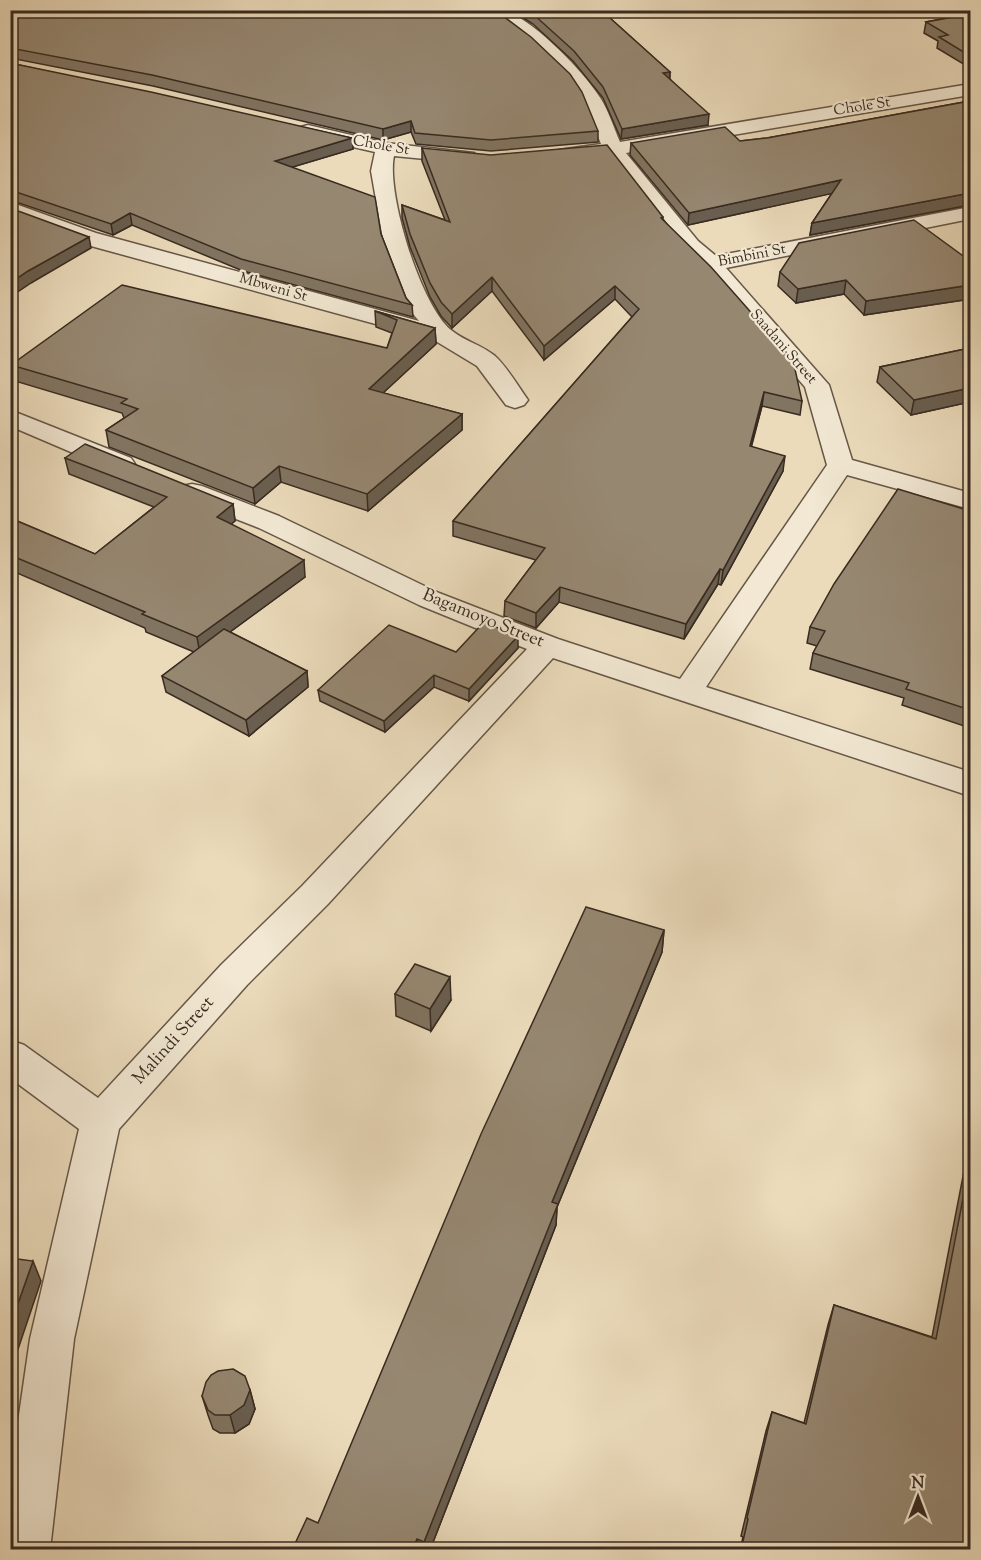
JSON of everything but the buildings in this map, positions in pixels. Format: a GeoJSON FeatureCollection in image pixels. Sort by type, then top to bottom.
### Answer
{"type":"FeatureCollection","features":[{"type":"Feature","properties":{"kind":"street","name":"Saadani Street"},"geometry":{"type":"LineString","coordinates":[[491,10],[513,22],[538,41],[578,79],[593,101],[613,149],[630,174],[690,246],[711,264],[817,385],[840,465]]}},
{"type":"Feature","properties":{"kind":"street","name":"Chole St"},"geometry":{"type":"LineString","coordinates":[[552,155],[613,149],[970,89]]}},
{"type":"Feature","properties":{"kind":"street","name":"Chole St"},"geometry":{"type":"LineString","coordinates":[[293,127],[386,149],[491,159]]}},
{"type":"Feature","properties":{"kind":"street"},"geometry":{"type":"LineString","coordinates":[[386,149],[381,171],[395,245],[421,309],[442,335]]}},
{"type":"Feature","properties":{"kind":"street","name":"Mbweni St"},"geometry":{"type":"LineString","coordinates":[[10,208],[88,238],[442,335],[486,361],[514,400]]}},
{"type":"Feature","properties":{"kind":"street","name":"Bimbini St"},"geometry":{"type":"LineString","coordinates":[[711,264],[966,217]]}},
{"type":"Feature","properties":{"kind":"street","name":"Bagamoyo Street"},"geometry":{"type":"LineString","coordinates":[[10,417],[268,522],[429,599],[546,646],[970,784]]}},
{"type":"Feature","properties":{"kind":"street"},"geometry":{"type":"LineString","coordinates":[[688,691],[840,465],[970,501]]}},
{"type":"Feature","properties":{"kind":"street","name":"Malindi Street"},"geometry":{"type":"LineString","coordinates":[[25,1550],[52,1339],[101,1122],[234,975],[315,895],[546,646]]}},
{"type":"Feature","properties":{"kind":"street"},"geometry":{"type":"LineString","coordinates":[[10,1056],[101,1122]]}}]}
